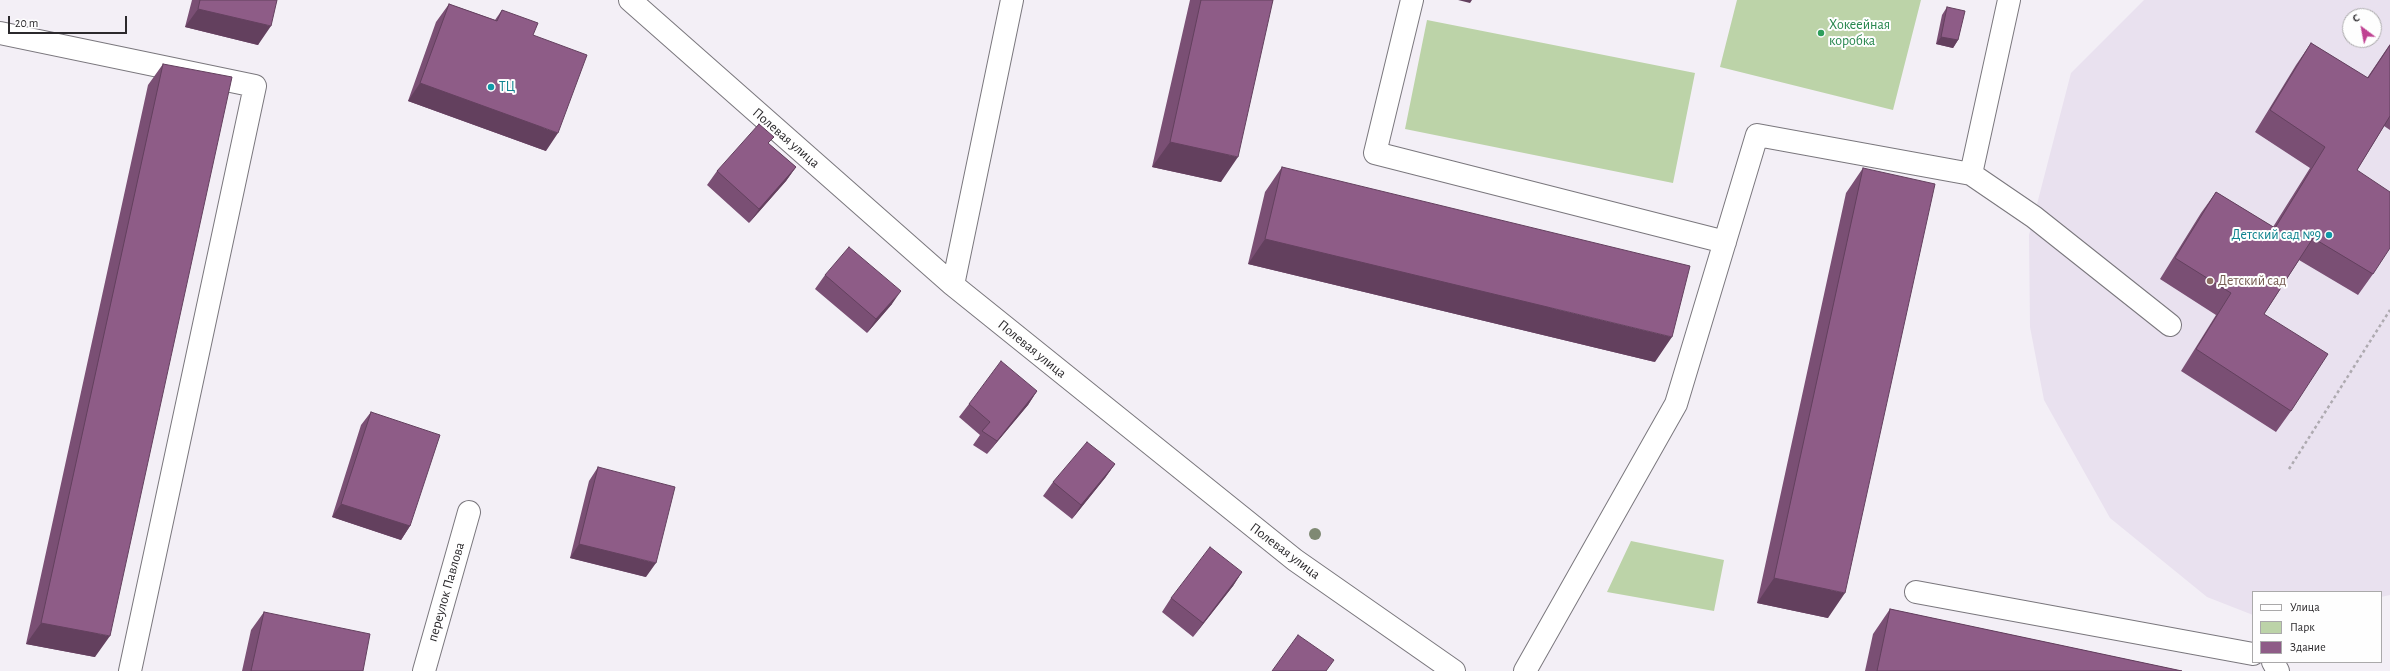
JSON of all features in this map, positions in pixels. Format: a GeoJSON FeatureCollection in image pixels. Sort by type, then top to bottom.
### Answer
{"type":"FeatureCollection","features":[{"type":"Feature","properties":{"kind":"street","name":"Полевая улица"},"geometry":{"type":"LineString","coordinates":[[630,0],[953,285],[1295,560],[1454,671]]}},
{"type":"Feature","properties":{"kind":"street"},"geometry":{"type":"LineString","coordinates":[[953,285],[1012,0]]}},
{"type":"Feature","properties":{"kind":"street"},"geometry":{"type":"LineString","coordinates":[[1412,0],[1375,153],[1725,242]]}},
{"type":"Feature","properties":{"kind":"street"},"geometry":{"type":"LineString","coordinates":[[1971,174],[2009,0]]}},
{"type":"Feature","properties":{"kind":"street"},"geometry":{"type":"LineString","coordinates":[[0,33],[255,86],[130,671]]}},
{"type":"Feature","properties":{"kind":"street"},"geometry":{"type":"LineString","coordinates":[[1525,671],[1676,404],[1757,135],[1971,174],[2034,217],[2170,325]]}},
{"type":"Feature","properties":{"kind":"street","name":"переулок Павлова"},"geometry":{"type":"LineString","coordinates":[[424,671],[469,512]]}},
{"type":"Feature","properties":{"kind":"street"},"geometry":{"type":"LineString","coordinates":[[1916,592],[2252,654]]}},
{"type":"Feature","properties":{"kind":"path"},"geometry":{"type":"LineString","coordinates":[[2289,469],[2390,310]]}},
{"type":"Feature","properties":{"kind":"shaded area","name":"Детский сад"},"geometry":{"type":"Polygon","coordinates":[[[2144,0],[2390,0],[2390,595],[2382,597],[2382,591],[2252,591],[2252,615],[2207,597],[2110,518],[2044,400],[2030,327],[2029,235],[2071,73],[2144,0]]]}},
{"type":"Feature","properties":{"kind":"green space","name":"Хокеейная коробка"},"geometry":{"type":"Polygon","coordinates":[[[1737,0],[1921,0],[1893,110],[1720,67],[1737,0]]]}},
{"type":"Feature","properties":{"kind":"green space"},"geometry":{"type":"Polygon","coordinates":[[[1427,20],[1695,73],[1673,183],[1405,129],[1427,20]]]}},
{"type":"Feature","properties":{"kind":"green space"},"geometry":{"type":"Polygon","coordinates":[[[1631,541],[1724,560],[1714,611],[1607,592],[1631,541]]]}},
{"type":"Feature","properties":{"kind":"building"},"geometry":{"type":"Polygon","coordinates":[[[200,0],[277,0],[271,26],[198,9],[200,0]]]}},
{"type":"Feature","properties":{"kind":"building"},"geometry":{"type":"Polygon","coordinates":[[[1201,0],[1273,0],[1238,157],[1170,142],[1201,0]]]}},
{"type":"Feature","properties":{"kind":"building","name":"ТЦ"},"geometry":{"type":"Polygon","coordinates":[[[449,4],[497,21],[502,10],[538,23],[533,35],[587,55],[558,133],[420,83],[449,4]]]}},
{"type":"Feature","properties":{"kind":"building"},"geometry":{"type":"Polygon","coordinates":[[[1947,7],[1965,11],[1958,40],[1941,37],[1947,7]]]}},
{"type":"Feature","properties":{"kind":"building","name":"Детский сад №9"},"geometry":{"type":"Polygon","coordinates":[[[2311,43],[2368,78],[2390,45],[2390,116],[2357,170],[2390,192],[2390,248],[2373,274],[2313,238],[2264,314],[2328,354],[2291,411],[2196,349],[2231,293],[2175,258],[2216,192],[2275,228],[2325,147],[2270,110],[2311,43]]]}},
{"type":"Feature","properties":{"kind":"building"},"geometry":{"type":"Polygon","coordinates":[[[163,64],[232,77],[110,636],[41,623],[163,64]]]}},
{"type":"Feature","properties":{"kind":"building"},"geometry":{"type":"Polygon","coordinates":[[[759,124],[774,137],[768,143],[796,167],[759,209],[717,171],[759,124]]]}},
{"type":"Feature","properties":{"kind":"building"},"geometry":{"type":"Polygon","coordinates":[[[1282,167],[1690,266],[1672,337],[1265,239],[1282,167]]]}},
{"type":"Feature","properties":{"kind":"building"},"geometry":{"type":"Polygon","coordinates":[[[1863,168],[1935,184],[1845,593],[1774,578],[1863,168]]]}},
{"type":"Feature","properties":{"kind":"building"},"geometry":{"type":"Polygon","coordinates":[[[849,247],[901,291],[876,319],[825,275],[849,247]]]}},
{"type":"Feature","properties":{"kind":"building"},"geometry":{"type":"Polygon","coordinates":[[[1001,361],[1037,391],[997,441],[982,431],[990,422],[969,404],[1001,361]]]}},
{"type":"Feature","properties":{"kind":"building"},"geometry":{"type":"Polygon","coordinates":[[[371,412],[440,435],[410,526],[341,504],[371,412]]]}},
{"type":"Feature","properties":{"kind":"building"},"geometry":{"type":"Polygon","coordinates":[[[1087,442],[1115,464],[1081,505],[1053,482],[1087,442]]]}},
{"type":"Feature","properties":{"kind":"building"},"geometry":{"type":"Polygon","coordinates":[[[598,467],[675,487],[656,563],[579,544],[598,467]]]}},
{"type":"Feature","properties":{"kind":"building"},"geometry":{"type":"Polygon","coordinates":[[[1210,547],[1242,572],[1203,623],[1171,598],[1210,547]]]}},
{"type":"Feature","properties":{"kind":"building"},"geometry":{"type":"Polygon","coordinates":[[[1890,609],[2182,671],[1877,671],[1890,609]]]}},
{"type":"Feature","properties":{"kind":"building"},"geometry":{"type":"Polygon","coordinates":[[[264,612],[370,634],[363,671],[251,671],[264,612]]]}},
{"type":"Feature","properties":{"kind":"building"},"geometry":{"type":"Polygon","coordinates":[[[1298,635],[1334,660],[1326,671],[1272,671],[1298,635]]]}},
{"type":"Feature","properties":{"kind":"place","name":"Хокеейная коробка"},"geometry":{"type":"Point","coordinates":[1821,33]}},
{"type":"Feature","properties":{"kind":"place","name":"ТЦ"},"geometry":{"type":"Point","coordinates":[491,87]}},
{"type":"Feature","properties":{"kind":"place","name":"Детский сад №9"},"geometry":{"type":"Point","coordinates":[2329,235]}},
{"type":"Feature","properties":{"kind":"place","name":"Детский сад"},"geometry":{"type":"Point","coordinates":[2210,281]}}]}
